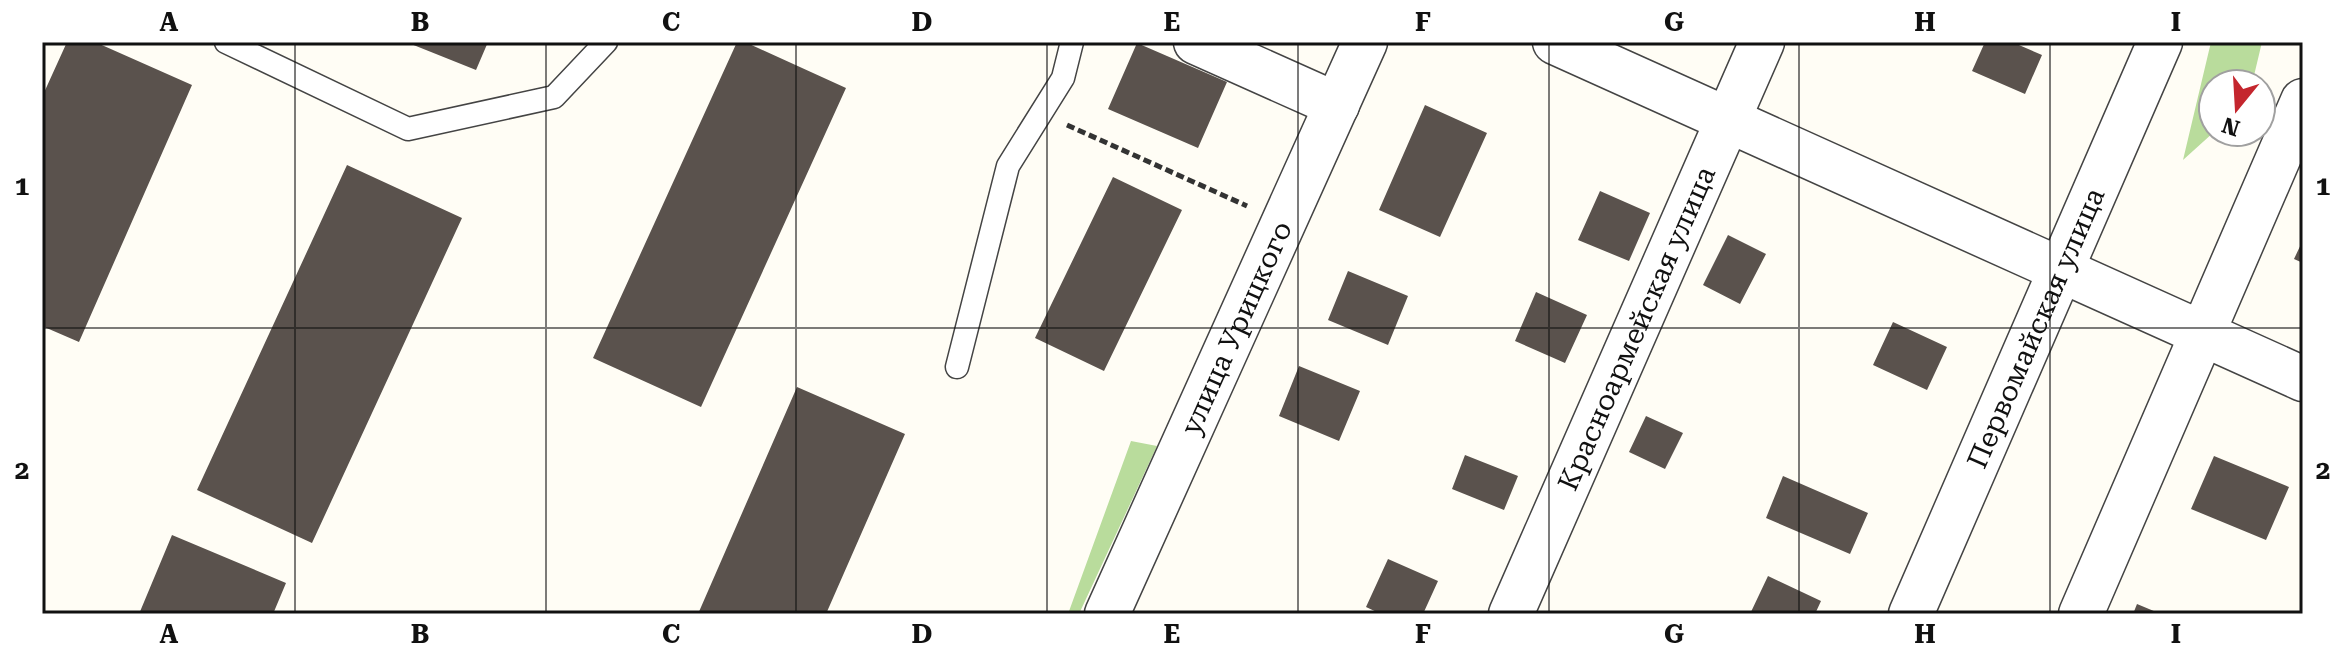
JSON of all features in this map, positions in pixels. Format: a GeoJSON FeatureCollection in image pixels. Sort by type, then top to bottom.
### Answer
{"type":"FeatureCollection","features":[{"type":"Feature","properties":{"kind":"street"},"geometry":{"type":"LineString","coordinates":[[1196,42],[1337,105]]}},
{"type":"Feature","properties":{"kind":"street","name":"улица Урицкого"},"geometry":{"type":"LineString","coordinates":[[1107,614],[1365,42]]}},
{"type":"Feature","properties":{"kind":"street"},"geometry":{"type":"LineString","coordinates":[[1555,42],[2303,379]]}},
{"type":"Feature","properties":{"kind":"street","name":"Красноармейская улица"},"geometry":{"type":"LineString","coordinates":[[1511,614],[1762,42]]}},
{"type":"Feature","properties":{"kind":"street","name":"Первомайская улица"},"geometry":{"type":"LineString","coordinates":[[1911,614],[2160,42]]}},
{"type":"Feature","properties":{"kind":"street"},"geometry":{"type":"LineString","coordinates":[[2081,614],[2303,101]]}},
{"type":"Feature","properties":{"kind":"lane"},"geometry":{"type":"LineString","coordinates":[[226,42],[408,129],[554,97],[606,42]]}},
{"type":"Feature","properties":{"kind":"lane"},"geometry":{"type":"LineString","coordinates":[[957,367],[1008,166],[1063,78],[1072,42]]}},
{"type":"Feature","properties":{"kind":"path"},"geometry":{"type":"LineString","coordinates":[[1041,113],[1285,223]]}},
{"type":"Feature","properties":{"kind":"green space"},"geometry":{"type":"Polygon","coordinates":[[[2211,42],[2262,42],[2256,68],[2205,68],[2211,42]]]}},
{"type":"Feature","properties":{"kind":"green space"},"geometry":{"type":"Polygon","coordinates":[[[2197,101],[2197,147],[2183,160],[2197,101]]]}},
{"type":"Feature","properties":{"kind":"green space"},"geometry":{"type":"Polygon","coordinates":[[[1131,441],[1157,446],[1079,614],[1068,614],[1131,441]]]}},
{"type":"Feature","properties":{"kind":"building"},"geometry":{"type":"Polygon","coordinates":[[[67,42],[95,42],[192,85],[79,342],[42,326],[42,97],[67,42]]]}},
{"type":"Feature","properties":{"kind":"building"},"geometry":{"type":"Polygon","coordinates":[[[406,42],[488,42],[476,70],[406,42]]]}},
{"type":"Feature","properties":{"kind":"building"},"geometry":{"type":"Polygon","coordinates":[[[737,42],[745,42],[846,88],[701,407],[593,358],[737,42]]]}},
{"type":"Feature","properties":{"kind":"building"},"geometry":{"type":"Polygon","coordinates":[[[1985,42],[2012,42],[2042,55],[2025,94],[1972,71],[1985,42]]]}},
{"type":"Feature","properties":{"kind":"building"},"geometry":{"type":"Polygon","coordinates":[[[1137,43],[1227,82],[1198,148],[1108,109],[1137,43]]]}},
{"type":"Feature","properties":{"kind":"building"},"geometry":{"type":"Polygon","coordinates":[[[1425,105],[1487,133],[1440,237],[1379,210],[1425,105]]]}},
{"type":"Feature","properties":{"kind":"building"},"geometry":{"type":"Polygon","coordinates":[[[347,165],[462,218],[312,543],[197,490],[347,165]]]}},
{"type":"Feature","properties":{"kind":"building"},"geometry":{"type":"Polygon","coordinates":[[[1113,177],[1182,210],[1104,371],[1035,338],[1113,177]]]}},
{"type":"Feature","properties":{"kind":"building"},"geometry":{"type":"Polygon","coordinates":[[[1600,191],[1650,213],[1629,261],[1578,240],[1600,191]]]}},
{"type":"Feature","properties":{"kind":"building"},"geometry":{"type":"Polygon","coordinates":[[[1728,235],[1766,254],[1740,304],[1703,285],[1728,235]]]}},
{"type":"Feature","properties":{"kind":"building"},"geometry":{"type":"Polygon","coordinates":[[[2303,240],[2303,263],[2294,259],[2303,240]]]}},
{"type":"Feature","properties":{"kind":"building"},"geometry":{"type":"Polygon","coordinates":[[[1348,271],[1408,296],[1388,345],[1328,320],[1348,271]]]}},
{"type":"Feature","properties":{"kind":"building"},"geometry":{"type":"Polygon","coordinates":[[[1536,292],[1587,315],[1565,363],[1515,341],[1536,292]]]}},
{"type":"Feature","properties":{"kind":"building"},"geometry":{"type":"Polygon","coordinates":[[[1893,322],[1947,347],[1927,390],[1873,365],[1893,322]]]}},
{"type":"Feature","properties":{"kind":"building"},"geometry":{"type":"Polygon","coordinates":[[[1299,366],[1360,391],[1339,441],[1279,416],[1299,366]]]}},
{"type":"Feature","properties":{"kind":"building"},"geometry":{"type":"Polygon","coordinates":[[[797,387],[905,434],[826,614],[698,614],[797,387]]]}},
{"type":"Feature","properties":{"kind":"building"},"geometry":{"type":"Polygon","coordinates":[[[1646,416],[1683,433],[1665,469],[1629,452],[1646,416]]]}},
{"type":"Feature","properties":{"kind":"building"},"geometry":{"type":"Polygon","coordinates":[[[1465,455],[1518,476],[1504,510],[1452,489],[1465,455]]]}},
{"type":"Feature","properties":{"kind":"building"},"geometry":{"type":"Polygon","coordinates":[[[2214,456],[2289,487],[2266,540],[2191,509],[2214,456]]]}},
{"type":"Feature","properties":{"kind":"building"},"geometry":{"type":"Polygon","coordinates":[[[1783,476],[1868,513],[1850,554],[1766,518],[1783,476]]]}},
{"type":"Feature","properties":{"kind":"building"},"geometry":{"type":"Polygon","coordinates":[[[172,535],[286,583],[273,614],[139,614],[172,535]]]}},
{"type":"Feature","properties":{"kind":"building"},"geometry":{"type":"Polygon","coordinates":[[[1388,559],[1438,581],[1423,614],[1381,614],[1366,607],[1388,559]]]}},
{"type":"Feature","properties":{"kind":"building"},"geometry":{"type":"Polygon","coordinates":[[[1768,576],[1821,601],[1815,614],[1750,614],[1768,576]]]}},
{"type":"Feature","properties":{"kind":"building"},"geometry":{"type":"Polygon","coordinates":[[[2137,604],[2161,614],[2133,614],[2137,604]]]}}]}
